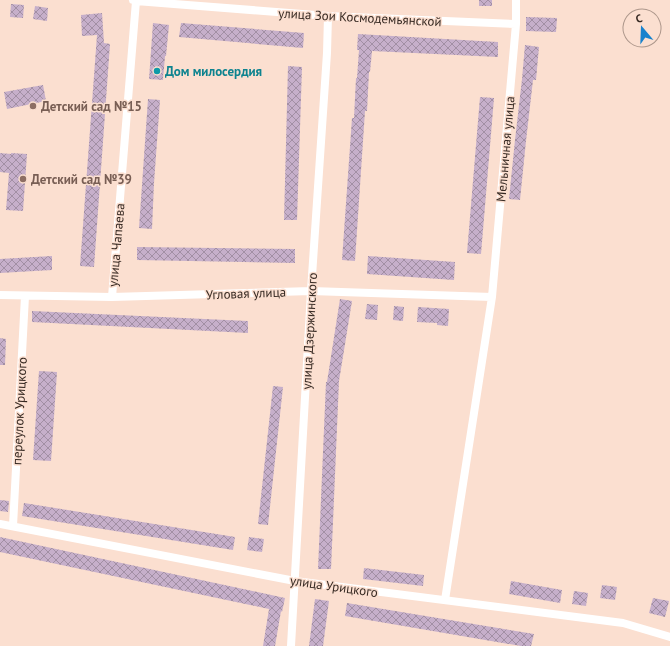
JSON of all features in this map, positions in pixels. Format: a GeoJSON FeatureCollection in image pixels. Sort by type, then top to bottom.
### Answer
{"type":"FeatureCollection","features":[{"type":"Feature","properties":{"kind":"street","name":"Мельничная улица"},"geometry":{"type":"LineString","coordinates":[[445,600],[492,297],[516,24],[516,0]]}},
{"type":"Feature","properties":{"kind":"street","name":"улица Зои Космодемьянской"},"geometry":{"type":"LineString","coordinates":[[135,1],[328,16],[516,24]]}},
{"type":"Feature","properties":{"kind":"street","name":"улица Чапаева"},"geometry":{"type":"LineString","coordinates":[[112,297],[135,1]]}},
{"type":"Feature","properties":{"kind":"street","name":"улица Дзержинского"},"geometry":{"type":"LineString","coordinates":[[291,646],[311,291],[327,61],[328,16]]}},
{"type":"Feature","properties":{"kind":"street","name":"Угловая улица"},"geometry":{"type":"LineString","coordinates":[[0,295],[112,297],[311,291],[492,297]]}},
{"type":"Feature","properties":{"kind":"street","name":"переулок Урицкого"},"geometry":{"type":"LineString","coordinates":[[13,526],[25,296]]}},
{"type":"Feature","properties":{"kind":"street","name":"улица Урицкого"},"geometry":{"type":"LineString","coordinates":[[0,524],[295,581],[623,623],[670,637]]}},
{"type":"Feature","properties":{"kind":"building"},"geometry":{"type":"Polygon","coordinates":[[[479,0],[492,0],[492,6],[479,6],[479,0]]]}},
{"type":"Feature","properties":{"kind":"building"},"geometry":{"type":"Polygon","coordinates":[[[11,4],[24,5],[23,18],[10,17],[11,4]]]}},
{"type":"Feature","properties":{"kind":"building"},"geometry":{"type":"Polygon","coordinates":[[[35,6],[48,8],[47,21],[33,19],[35,6]]]}},
{"type":"Feature","properties":{"kind":"building"},"geometry":{"type":"Polygon","coordinates":[[[102,13],[104,43],[110,44],[94,267],[80,266],[97,35],[82,36],[81,15],[102,13]]]}},
{"type":"Feature","properties":{"kind":"building"},"geometry":{"type":"Polygon","coordinates":[[[526,17],[557,18],[556,32],[526,31],[526,17]]]}},
{"type":"Feature","properties":{"kind":"building"},"geometry":{"type":"Polygon","coordinates":[[[153,23],[169,25],[163,80],[149,79],[153,23]]]}},
{"type":"Feature","properties":{"kind":"building"},"geometry":{"type":"Polygon","coordinates":[[[181,23],[304,33],[303,48],[179,37],[181,23]]]}},
{"type":"Feature","properties":{"kind":"building"},"geometry":{"type":"Polygon","coordinates":[[[358,34],[498,42],[498,57],[372,51],[369,72],[367,111],[365,111],[355,261],[342,260],[352,118],[354,118],[359,50],[357,50],[358,34]]]}},
{"type":"Feature","properties":{"kind":"building"},"geometry":{"type":"Polygon","coordinates":[[[525,45],[539,47],[536,80],[533,80],[520,200],[509,199],[525,45]]]}},
{"type":"Feature","properties":{"kind":"building"},"geometry":{"type":"Polygon","coordinates":[[[288,66],[302,67],[297,220],[284,220],[288,66]]]}},
{"type":"Feature","properties":{"kind":"building"},"geometry":{"type":"Polygon","coordinates":[[[43,85],[46,101],[7,109],[4,92],[43,85]]]}},
{"type":"Feature","properties":{"kind":"building"},"geometry":{"type":"Polygon","coordinates":[[[480,97],[494,98],[481,254],[467,253],[480,97]]]}},
{"type":"Feature","properties":{"kind":"building"},"geometry":{"type":"Polygon","coordinates":[[[148,99],[160,100],[152,229],[139,228],[148,99]]]}},
{"type":"Feature","properties":{"kind":"building"},"geometry":{"type":"Polygon","coordinates":[[[0,153],[27,154],[23,211],[6,210],[9,173],[0,172],[0,153]]]}},
{"type":"Feature","properties":{"kind":"building"},"geometry":{"type":"Polygon","coordinates":[[[137,247],[295,249],[295,263],[137,260],[137,247]]]}},
{"type":"Feature","properties":{"kind":"building"},"geometry":{"type":"Polygon","coordinates":[[[52,256],[52,270],[0,273],[0,259],[52,256]]]}},
{"type":"Feature","properties":{"kind":"building"},"geometry":{"type":"Polygon","coordinates":[[[368,256],[455,262],[454,280],[367,274],[368,256]]]}},
{"type":"Feature","properties":{"kind":"building"},"geometry":{"type":"Polygon","coordinates":[[[340,299],[352,301],[339,381],[331,569],[318,569],[326,382],[340,299]]]}},
{"type":"Feature","properties":{"kind":"building"},"geometry":{"type":"Polygon","coordinates":[[[367,304],[378,305],[377,320],[365,319],[367,304]]]}},
{"type":"Feature","properties":{"kind":"building"},"geometry":{"type":"Polygon","coordinates":[[[394,306],[404,307],[403,321],[393,320],[394,306]]]}},
{"type":"Feature","properties":{"kind":"building"},"geometry":{"type":"Polygon","coordinates":[[[418,307],[449,309],[448,326],[437,325],[437,323],[417,322],[418,307]]]}},
{"type":"Feature","properties":{"kind":"building"},"geometry":{"type":"Polygon","coordinates":[[[32,311],[248,321],[248,333],[32,322],[32,311]]]}},
{"type":"Feature","properties":{"kind":"building"},"geometry":{"type":"Polygon","coordinates":[[[0,338],[6,339],[5,365],[0,365],[0,338]]]}},
{"type":"Feature","properties":{"kind":"building"},"geometry":{"type":"Polygon","coordinates":[[[39,371],[57,372],[51,461],[33,460],[39,371]]]}},
{"type":"Feature","properties":{"kind":"building"},"geometry":{"type":"Polygon","coordinates":[[[273,386],[283,387],[268,525],[258,524],[273,386]]]}},
{"type":"Feature","properties":{"kind":"building"},"geometry":{"type":"Polygon","coordinates":[[[0,500],[9,501],[8,512],[0,511],[0,500]]]}},
{"type":"Feature","properties":{"kind":"building"},"geometry":{"type":"Polygon","coordinates":[[[24,503],[235,537],[233,550],[22,516],[24,503]]]}},
{"type":"Feature","properties":{"kind":"building"},"geometry":{"type":"Polygon","coordinates":[[[0,537],[285,598],[282,612],[281,611],[275,646],[263,646],[269,609],[0,552],[0,537]]]}},
{"type":"Feature","properties":{"kind":"building"},"geometry":{"type":"Polygon","coordinates":[[[249,537],[264,539],[262,552],[247,550],[249,537]]]}},
{"type":"Feature","properties":{"kind":"building"},"geometry":{"type":"Polygon","coordinates":[[[364,568],[424,575],[423,586],[363,579],[364,568]]]}},
{"type":"Feature","properties":{"kind":"building"},"geometry":{"type":"Polygon","coordinates":[[[511,581],[562,590],[560,603],[509,594],[511,581]]]}},
{"type":"Feature","properties":{"kind":"building"},"geometry":{"type":"Polygon","coordinates":[[[602,585],[617,587],[615,600],[600,598],[602,585]]]}},
{"type":"Feature","properties":{"kind":"building"},"geometry":{"type":"Polygon","coordinates":[[[574,591],[588,593],[586,606],[572,604],[574,591]]]}},
{"type":"Feature","properties":{"kind":"building"},"geometry":{"type":"Polygon","coordinates":[[[653,598],[669,601],[665,617],[649,613],[653,598]]]}},
{"type":"Feature","properties":{"kind":"building"},"geometry":{"type":"Polygon","coordinates":[[[315,599],[329,601],[323,646],[309,646],[315,599]]]}},
{"type":"Feature","properties":{"kind":"building"},"geometry":{"type":"Polygon","coordinates":[[[347,603],[534,634],[531,646],[521,646],[345,616],[347,603]]]}},
{"type":"Feature","properties":{"kind":"place","name":"Дом милосердия"},"geometry":{"type":"Point","coordinates":[157,71]}},
{"type":"Feature","properties":{"kind":"place","name":"Детский сад №15"},"geometry":{"type":"Point","coordinates":[33,106]}},
{"type":"Feature","properties":{"kind":"place","name":"Детский сад №39"},"geometry":{"type":"Point","coordinates":[23,179]}}]}
